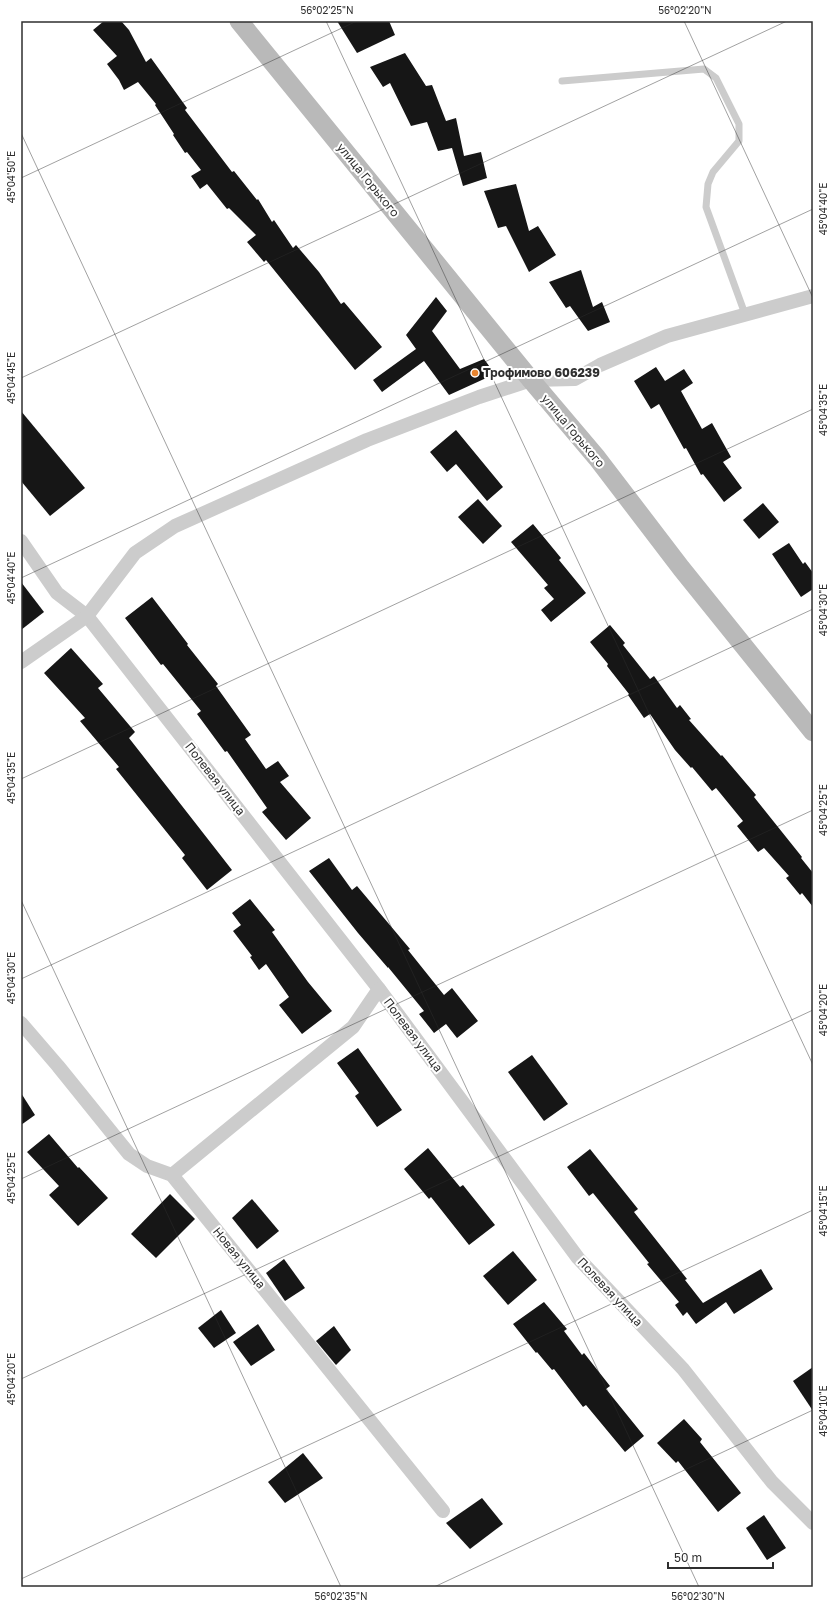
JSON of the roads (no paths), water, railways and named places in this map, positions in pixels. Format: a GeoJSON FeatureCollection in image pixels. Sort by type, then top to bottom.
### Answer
{"type":"FeatureCollection","features":[{"type":"Feature","properties":{"kind":"main road","name":"улица Горького"},"geometry":{"type":"LineString","coordinates":[[239,21],[531,380],[597,458],[681,568],[813,732]]}},
{"type":"Feature","properties":{"kind":"street"},"geometry":{"type":"LineString","coordinates":[[21,662],[87,616],[135,553],[175,526],[367,440],[479,397],[531,380],[575,379],[600,365],[667,336],[813,296]]}},
{"type":"Feature","properties":{"kind":"street","name":"Полевая улица"},"geometry":{"type":"LineString","coordinates":[[21,541],[57,593],[87,616],[379,989],[578,1258],[683,1369],[772,1482],[813,1523]]}},
{"type":"Feature","properties":{"kind":"street"},"geometry":{"type":"LineString","coordinates":[[21,1023],[129,1154],[147,1166],[172,1175],[353,1027],[379,989]]}},
{"type":"Feature","properties":{"kind":"street","name":"Новая улица"},"geometry":{"type":"LineString","coordinates":[[172,1175],[444,1511]]}},
{"type":"Feature","properties":{"kind":"lane"},"geometry":{"type":"LineString","coordinates":[[562,81],[704,69],[716,78],[739,124],[739,141],[713,172],[708,184],[706,207],[745,314]]}},
{"type":"Feature","properties":{"kind":"place","name":"Трофимово 606239"},"geometry":{"type":"Point","coordinates":[475,373]}}]}
